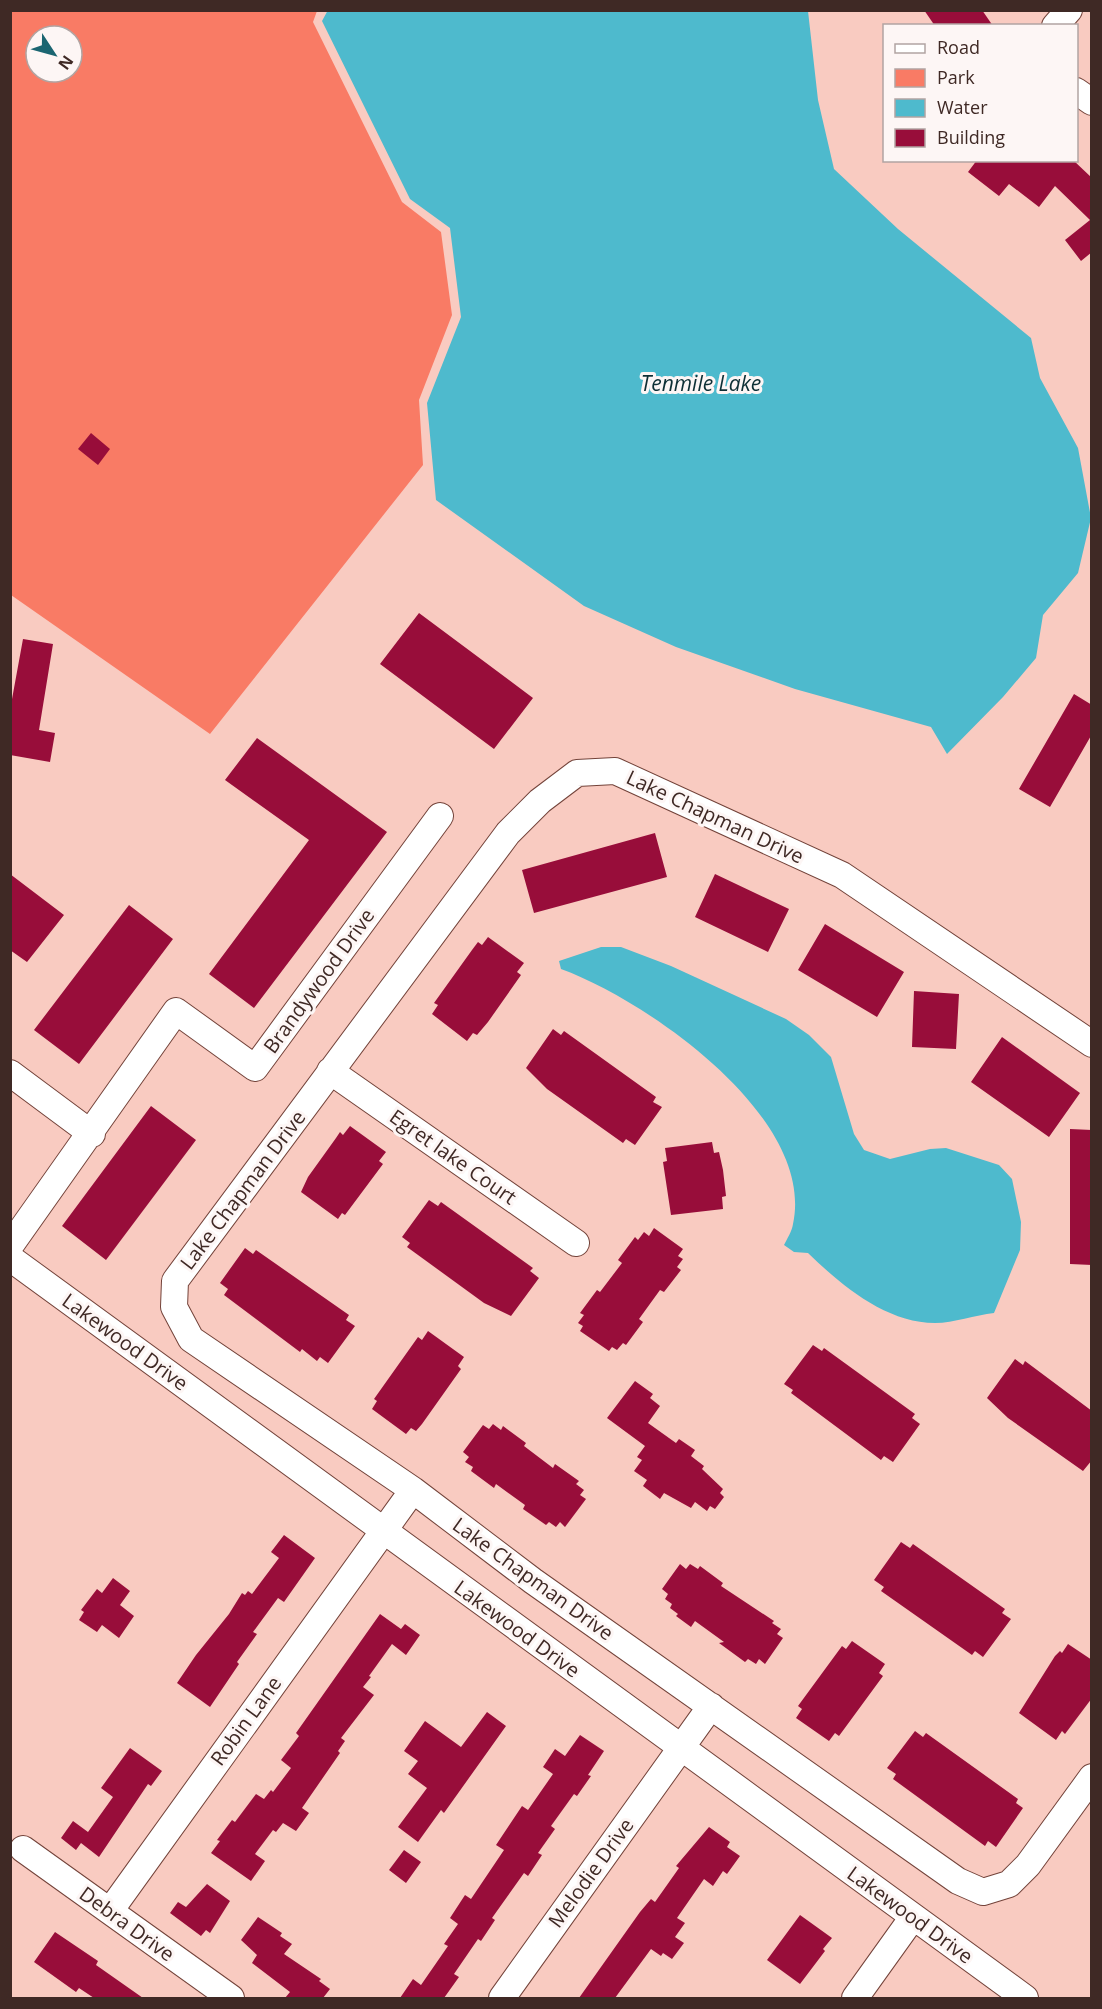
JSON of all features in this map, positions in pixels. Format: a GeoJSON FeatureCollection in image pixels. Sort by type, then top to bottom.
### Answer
{"type":"FeatureCollection","features":[{"type":"Feature","properties":{"kind":"street"},"geometry":{"type":"LineString","coordinates":[[1057,24],[1069,10]]}},
{"type":"Feature","properties":{"kind":"street"},"geometry":{"type":"LineString","coordinates":[[1078,92],[1092,102]]}},
{"type":"Feature","properties":{"kind":"street","name":"Lake Chapman Drive"},"geometry":{"type":"LineString","coordinates":[[1092,1044],[842,876],[615,771],[577,773],[540,801],[508,833],[175,1281],[174,1307],[191,1339],[413,1490],[533,1581],[958,1881],[983,1892],[1009,1884],[1028,1865],[1092,1777]]}},
{"type":"Feature","properties":{"kind":"street","name":"Brandywood Drive"},"geometry":{"type":"LineString","coordinates":[[10,1246],[92,1134],[176,1011],[255,1068],[440,816]]}},
{"type":"Feature","properties":{"kind":"street","name":"Egret lake Court"},"geometry":{"type":"LineString","coordinates":[[330,1071],[576,1243]]}},
{"type":"Feature","properties":{"kind":"street"},"geometry":{"type":"LineString","coordinates":[[10,1073],[92,1134]]}},
{"type":"Feature","properties":{"kind":"street","name":"Lakewood Drive"},"geometry":{"type":"LineString","coordinates":[[10,1258],[1025,1998]]}},
{"type":"Feature","properties":{"kind":"street","name":"Robin Lane"},"geometry":{"type":"LineString","coordinates":[[110,1911],[413,1490]]}},
{"type":"Feature","properties":{"kind":"street","name":"Melodie Drive"},"geometry":{"type":"LineString","coordinates":[[502,1998],[711,1706]]}},
{"type":"Feature","properties":{"kind":"street","name":"Debra Drive"},"geometry":{"type":"LineString","coordinates":[[23,1849],[231,1998]]}},
{"type":"Feature","properties":{"kind":"street"},"geometry":{"type":"LineString","coordinates":[[855,1998],[913,1917]]}},
{"type":"Feature","properties":{"kind":"green space"},"geometry":{"type":"Polygon","coordinates":[[[11,11],[317,11],[313,22],[402,202],[441,232],[452,315],[419,400],[423,465],[210,734],[11,595],[11,11]]]}},
{"type":"Feature","properties":{"kind":"water","name":"Tenmile Lake"},"geometry":{"type":"Polygon","coordinates":[[[328,10],[808,11],[818,100],[834,169],[898,229],[1031,338],[1040,378],[1078,448],[1091,518],[1078,573],[1043,615],[1036,658],[1003,697],[947,754],[931,727],[795,689],[676,647],[584,606],[436,500],[427,403],[461,317],[450,228],[410,199],[322,21],[328,10]]]}},
{"type":"Feature","properties":{"kind":"water"},"geometry":{"type":"Polygon","coordinates":[[[601,947],[621,947],[671,966],[786,1019],[809,1035],[831,1057],[854,1134],[864,1150],[890,1159],[930,1149],[946,1148],[999,1165],[1012,1179],[1021,1222],[1020,1250],[994,1313],[935,1323],[899,1317],[850,1289],[808,1253],[794,1252],[784,1245],[793,1224],[793,1184],[778,1143],[752,1104],[718,1068],[678,1035],[596,984],[561,969],[559,961],[601,947]]]}},
{"type":"Feature","properties":{"kind":"building"},"geometry":{"type":"Polygon","coordinates":[[[924,10],[982,10],[992,24],[934,24],[924,10]]]}},
{"type":"Feature","properties":{"kind":"building"},"geometry":{"type":"Polygon","coordinates":[[[976,162],[1075,162],[1092,178],[1092,252],[1081,261],[1065,240],[1090,220],[1055,186],[1039,207],[1009,184],[999,196],[968,172],[976,162]]]}},
{"type":"Feature","properties":{"kind":"building"},"geometry":{"type":"Polygon","coordinates":[[[91,433],[110,449],[98,465],[78,449],[91,433]]]}},
{"type":"Feature","properties":{"kind":"building"},"geometry":{"type":"Polygon","coordinates":[[[419,613],[533,698],[494,749],[380,664],[419,613]]]}},
{"type":"Feature","properties":{"kind":"building"},"geometry":{"type":"Polygon","coordinates":[[[23,639],[53,644],[39,730],[55,733],[50,762],[10,755],[10,710],[23,639]]]}},
{"type":"Feature","properties":{"kind":"building"},"geometry":{"type":"Polygon","coordinates":[[[1074,694],[1092,705],[1092,734],[1050,807],[1019,789],[1074,694]]]}},
{"type":"Feature","properties":{"kind":"building"},"geometry":{"type":"Polygon","coordinates":[[[257,738],[387,832],[254,1008],[209,974],[309,840],[225,780],[257,738]]]}},
{"type":"Feature","properties":{"kind":"building"},"geometry":{"type":"Polygon","coordinates":[[[655,833],[667,877],[534,913],[522,870],[655,833]]]}},
{"type":"Feature","properties":{"kind":"building"},"geometry":{"type":"Polygon","coordinates":[[[10,874],[64,915],[27,962],[10,950],[10,874]]]}},
{"type":"Feature","properties":{"kind":"building"},"geometry":{"type":"Polygon","coordinates":[[[715,874],[789,909],[768,952],[695,917],[715,874]]]}},
{"type":"Feature","properties":{"kind":"building"},"geometry":{"type":"Polygon","coordinates":[[[129,905],[173,939],[79,1064],[34,1030],[129,905]]]}},
{"type":"Feature","properties":{"kind":"building"},"geometry":{"type":"Polygon","coordinates":[[[825,924],[904,972],[877,1017],[798,970],[825,924]]]}},
{"type":"Feature","properties":{"kind":"building"},"geometry":{"type":"Polygon","coordinates":[[[488,937],[524,963],[517,972],[521,975],[488,1022],[477,1035],[473,1033],[467,1041],[432,1014],[438,1005],[434,1003],[478,942],[482,945],[488,937]]]}},
{"type":"Feature","properties":{"kind":"building"},"geometry":{"type":"Polygon","coordinates":[[[914,991],[959,994],[956,1049],[912,1047],[914,991]]]}},
{"type":"Feature","properties":{"kind":"building"},"geometry":{"type":"Polygon","coordinates":[[[553,1029],[561,1035],[564,1031],[656,1097],[653,1102],[662,1107],[635,1145],[626,1139],[623,1143],[547,1089],[526,1068],[553,1029]]]}},
{"type":"Feature","properties":{"kind":"building"},"geometry":{"type":"Polygon","coordinates":[[[1002,1037],[1080,1093],[1049,1137],[971,1082],[1002,1037]]]}},
{"type":"Feature","properties":{"kind":"building"},"geometry":{"type":"Polygon","coordinates":[[[151,1106],[196,1140],[106,1260],[62,1226],[151,1106]]]}},
{"type":"Feature","properties":{"kind":"building"},"geometry":{"type":"Polygon","coordinates":[[[350,1126],[386,1152],[379,1161],[383,1164],[345,1215],[342,1213],[338,1219],[301,1192],[308,1177],[340,1132],[343,1135],[350,1126]]]}},
{"type":"Feature","properties":{"kind":"building"},"geometry":{"type":"Polygon","coordinates":[[[1070,1129],[1092,1130],[1092,1265],[1070,1264],[1070,1129]]]}},
{"type":"Feature","properties":{"kind":"building"},"geometry":{"type":"Polygon","coordinates":[[[712,1142],[714,1153],[719,1152],[723,1170],[726,1196],[722,1197],[723,1209],[671,1215],[663,1162],[667,1161],[665,1148],[712,1142]]]}},
{"type":"Feature","properties":{"kind":"building"},"geometry":{"type":"Polygon","coordinates":[[[429,1200],[438,1206],[441,1202],[533,1268],[530,1271],[539,1278],[511,1316],[484,1303],[407,1247],[410,1243],[402,1237],[429,1200]]]}},
{"type":"Feature","properties":{"kind":"building"},"geometry":{"type":"Polygon","coordinates":[[[654,1228],[683,1249],[678,1256],[683,1259],[677,1267],[681,1270],[664,1292],[660,1290],[639,1319],[643,1322],[626,1345],[623,1343],[617,1350],[612,1347],[609,1351],[580,1331],[583,1326],[578,1323],[584,1315],[580,1313],[597,1290],[600,1292],[622,1263],[618,1260],[635,1237],[638,1240],[644,1232],[649,1236],[654,1228]]]}},
{"type":"Feature","properties":{"kind":"building"},"geometry":{"type":"Polygon","coordinates":[[[245,1248],[253,1254],[256,1250],[349,1315],[346,1320],[355,1326],[328,1363],[320,1357],[317,1361],[302,1349],[300,1352],[224,1295],[228,1289],[220,1283],[245,1248]]]}},
{"type":"Feature","properties":{"kind":"building"},"geometry":{"type":"Polygon","coordinates":[[[428,1331],[464,1357],[458,1366],[461,1369],[422,1424],[416,1431],[411,1428],[406,1434],[372,1409],[377,1401],[374,1399],[418,1337],[422,1340],[428,1331]]]}},
{"type":"Feature","properties":{"kind":"building"},"geometry":{"type":"Polygon","coordinates":[[[813,1345],[822,1351],[824,1348],[915,1414],[912,1418],[920,1424],[893,1462],[884,1456],[881,1460],[791,1393],[793,1390],[784,1384],[813,1345]]]}},
{"type":"Feature","properties":{"kind":"building"},"geometry":{"type":"Polygon","coordinates":[[[1015,1359],[1023,1365],[1025,1361],[1092,1411],[1092,1460],[1083,1471],[1008,1418],[987,1398],[1015,1359]]]}},
{"type":"Feature","properties":{"kind":"building"},"geometry":{"type":"Polygon","coordinates":[[[635,1381],[653,1394],[650,1398],[660,1406],[648,1423],[676,1443],[679,1439],[695,1450],[691,1456],[704,1466],[702,1469],[723,1489],[720,1493],[724,1497],[715,1509],[710,1506],[707,1511],[695,1502],[691,1508],[664,1493],[660,1499],[643,1486],[647,1480],[634,1471],[642,1460],[637,1457],[645,1446],[607,1418],[635,1381]]]}},
{"type":"Feature","properties":{"kind":"building"},"geometry":{"type":"Polygon","coordinates":[[[493,1424],[501,1430],[503,1426],[526,1443],[524,1446],[553,1468],[555,1464],[579,1481],[576,1484],[584,1490],[580,1495],[586,1499],[565,1527],[560,1522],[556,1527],[549,1522],[546,1525],[523,1509],[525,1505],[496,1484],[494,1488],[471,1471],[473,1467],[465,1462],[469,1457],[463,1452],[483,1425],[489,1429],[493,1424]]]}},
{"type":"Feature","properties":{"kind":"building"},"geometry":{"type":"Polygon","coordinates":[[[284,1535],[315,1558],[284,1602],[278,1598],[253,1632],[257,1634],[210,1707],[177,1683],[242,1593],[245,1595],[248,1591],[252,1594],[279,1558],[271,1552],[284,1535]]]}},
{"type":"Feature","properties":{"kind":"building"},"geometry":{"type":"Polygon","coordinates":[[[901,1542],[910,1548],[913,1544],[1005,1609],[1002,1613],[1011,1619],[983,1657],[975,1651],[972,1655],[881,1591],[884,1587],[874,1580],[901,1542]]]}},
{"type":"Feature","properties":{"kind":"building"},"geometry":{"type":"Polygon","coordinates":[[[680,1564],[686,1569],[690,1564],[698,1569],[700,1566],[723,1583],[721,1586],[774,1621],[772,1623],[781,1629],[777,1634],[783,1638],[765,1664],[759,1659],[756,1664],[748,1659],[745,1662],[719,1643],[724,1642],[695,1621],[691,1627],[676,1616],[678,1614],[670,1608],[672,1604],[665,1599],[668,1594],[662,1589],[680,1564]]]}},
{"type":"Feature","properties":{"kind":"building"},"geometry":{"type":"Polygon","coordinates":[[[113,1578],[130,1591],[120,1605],[134,1616],[119,1638],[102,1625],[97,1632],[79,1620],[84,1612],[81,1610],[97,1589],[102,1593],[113,1578]]]}},
{"type":"Feature","properties":{"kind":"building"},"geometry":{"type":"Polygon","coordinates":[[[380,1614],[401,1629],[405,1624],[420,1635],[406,1655],[392,1644],[369,1676],[371,1677],[363,1687],[374,1695],[341,1738],[345,1741],[338,1751],[340,1753],[302,1808],[309,1813],[296,1831],[283,1823],[276,1832],[273,1830],[255,1854],[265,1861],[251,1881],[211,1853],[220,1841],[217,1840],[232,1820],[235,1822],[256,1794],[264,1799],[271,1790],[273,1792],[291,1768],[281,1760],[299,1736],[296,1733],[380,1614]]]}},
{"type":"Feature","properties":{"kind":"building"},"geometry":{"type":"Polygon","coordinates":[[[852,1641],[885,1664],[879,1673],[883,1676],[839,1736],[835,1733],[829,1741],[796,1718],[802,1709],[798,1706],[842,1646],[846,1649],[852,1641]]]}},
{"type":"Feature","properties":{"kind":"building"},"geometry":{"type":"Polygon","coordinates":[[[1068,1644],[1092,1660],[1092,1698],[1065,1734],[1062,1731],[1056,1740],[1019,1713],[1055,1656],[1060,1651],[1062,1653],[1068,1644]]]}},
{"type":"Feature","properties":{"kind":"building"},"geometry":{"type":"Polygon","coordinates":[[[487,1712],[506,1726],[444,1813],[441,1810],[418,1842],[398,1827],[427,1788],[408,1774],[418,1761],[404,1751],[425,1721],[461,1747],[487,1712]]]}},
{"type":"Feature","properties":{"kind":"building"},"geometry":{"type":"Polygon","coordinates":[[[915,1731],[923,1737],[926,1733],[1018,1799],[1016,1803],[1023,1808],[996,1847],[988,1841],[985,1846],[893,1779],[896,1774],[887,1768],[915,1731]]]}},
{"type":"Feature","properties":{"kind":"building"},"geometry":{"type":"Polygon","coordinates":[[[580,1735],[604,1751],[577,1796],[574,1794],[551,1826],[555,1829],[538,1853],[542,1855],[528,1876],[524,1873],[492,1918],[495,1920],[481,1941],[478,1939],[454,1974],[459,1977],[444,1998],[400,1998],[413,1979],[421,1985],[448,1946],[444,1944],[458,1924],[450,1918],[465,1895],[471,1899],[504,1850],[496,1845],[522,1806],[528,1810],[553,1774],[543,1767],[555,1749],[565,1756],[580,1735]]]}},
{"type":"Feature","properties":{"kind":"building"},"geometry":{"type":"Polygon","coordinates":[[[130,1748],[162,1771],[151,1786],[148,1784],[99,1857],[81,1843],[76,1850],[61,1838],[73,1821],[88,1832],[113,1797],[101,1788],[130,1748]]]}},
{"type":"Feature","properties":{"kind":"building"},"geometry":{"type":"Polygon","coordinates":[[[709,1827],[730,1842],[727,1847],[740,1856],[727,1874],[723,1871],[713,1886],[704,1879],[677,1918],[685,1923],[675,1937],[684,1943],[672,1959],[663,1953],[661,1956],[651,1949],[615,1998],[579,1998],[640,1912],[651,1899],[655,1902],[679,1868],[676,1866],[709,1827]]]}},
{"type":"Feature","properties":{"kind":"building"},"geometry":{"type":"Polygon","coordinates":[[[404,1850],[421,1862],[406,1883],[389,1870],[404,1850]]]}},
{"type":"Feature","properties":{"kind":"building"},"geometry":{"type":"Polygon","coordinates":[[[207,1884],[230,1901],[210,1933],[206,1930],[201,1936],[170,1913],[178,1902],[186,1907],[207,1884]]]}},
{"type":"Feature","properties":{"kind":"building"},"geometry":{"type":"Polygon","coordinates":[[[800,1915],[832,1938],[800,1984],[767,1960],[800,1915]]]}},
{"type":"Feature","properties":{"kind":"building"},"geometry":{"type":"Polygon","coordinates":[[[258,1917],[282,1933],[280,1936],[292,1944],[284,1954],[321,1979],[319,1981],[330,1989],[323,1998],[285,1998],[290,1992],[252,1963],[257,1955],[241,1940],[258,1917]]]}},
{"type":"Feature","properties":{"kind":"building"},"geometry":{"type":"Polygon","coordinates":[[[55,1932],[98,1961],[96,1965],[143,1998],[94,1998],[79,1988],[76,1992],[34,1962],[55,1932]]]}}]}
